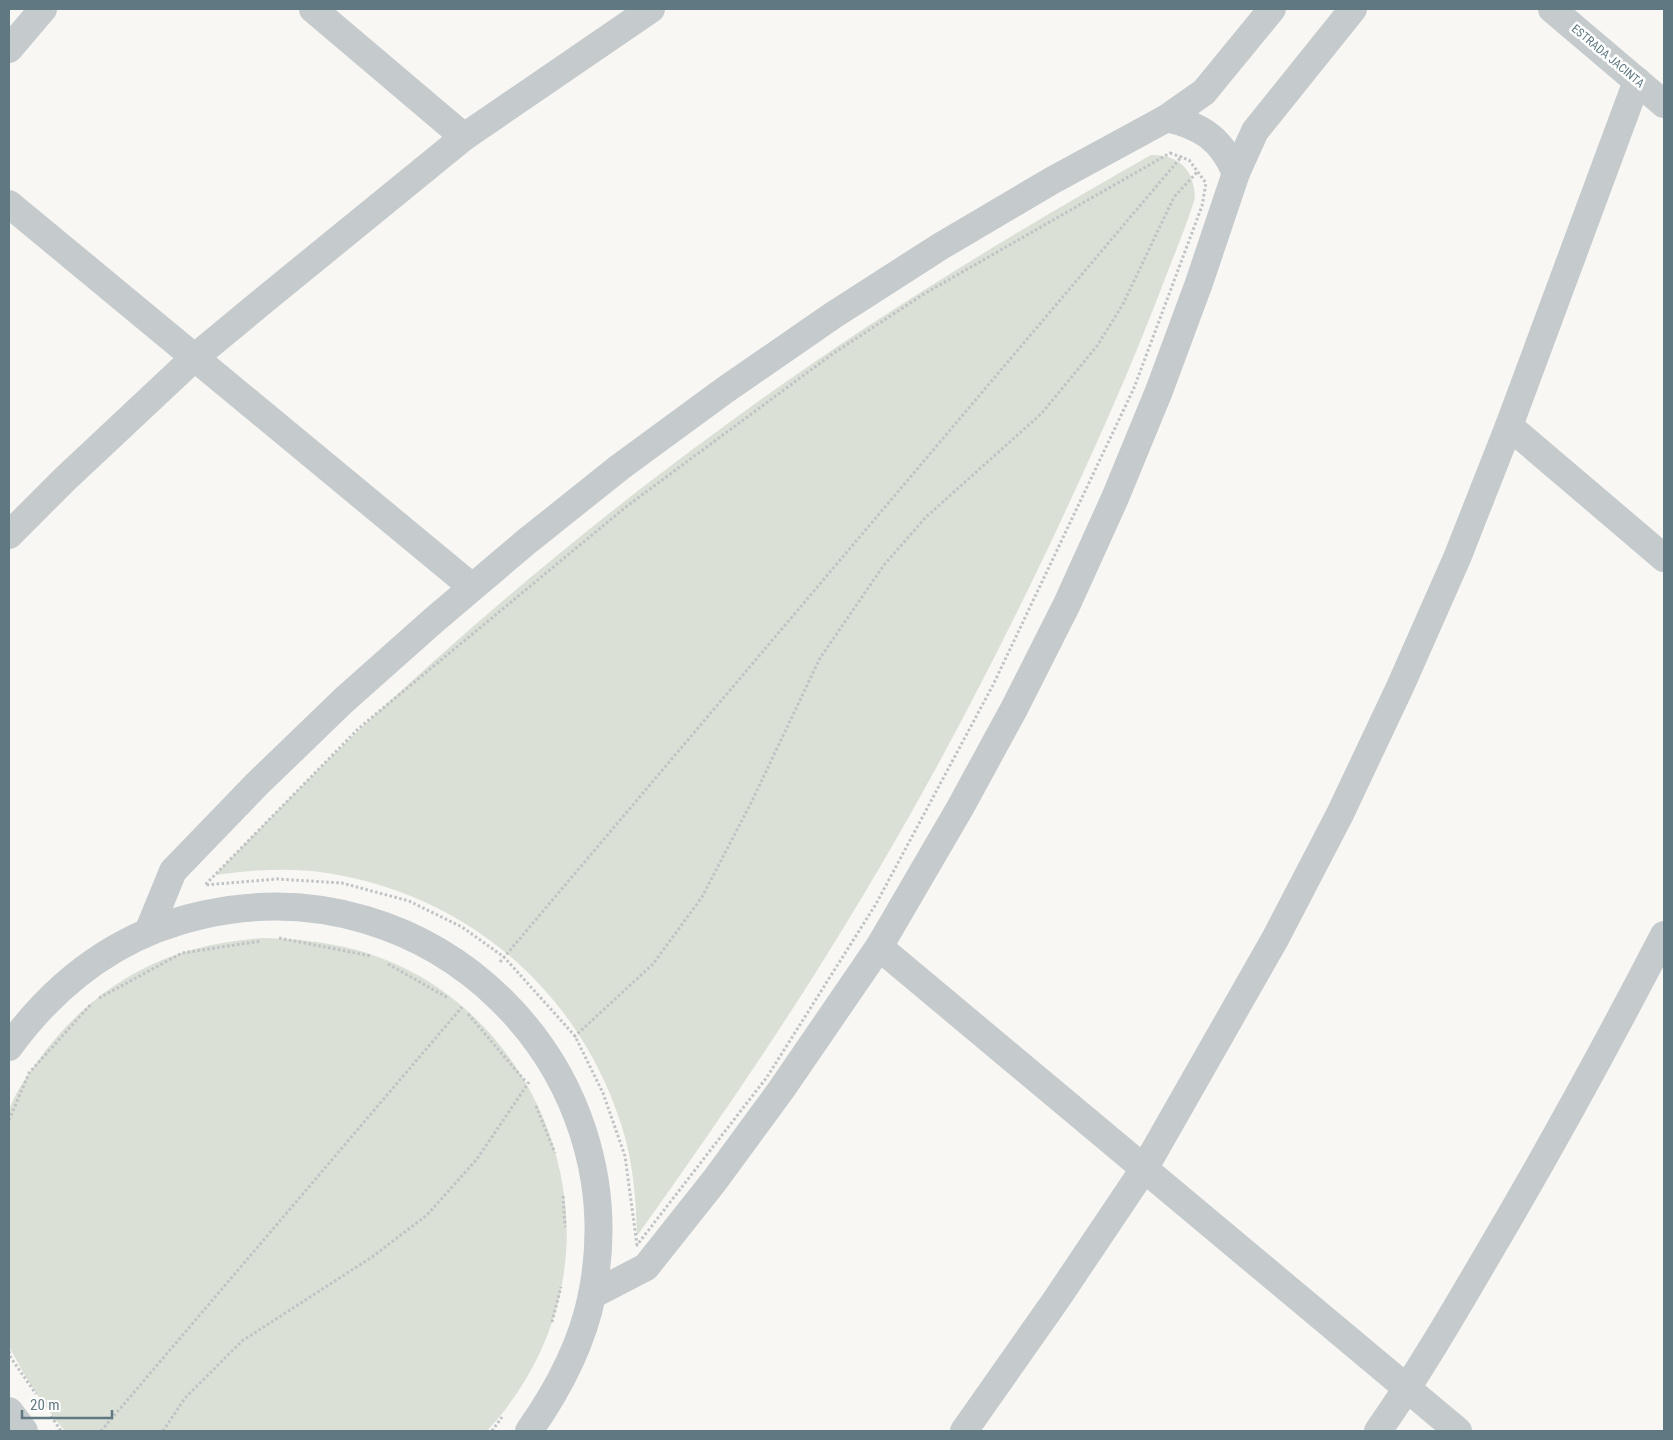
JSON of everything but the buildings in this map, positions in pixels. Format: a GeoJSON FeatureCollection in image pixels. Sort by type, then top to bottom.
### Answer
{"type":"FeatureCollection","features":[{"type":"Feature","properties":{"kind":"street"},"geometry":{"type":"LineString","coordinates":[[9,49],[42,9]]}},
{"type":"Feature","properties":{"kind":"street"},"geometry":{"type":"LineString","coordinates":[[313,9],[464,137]]}},
{"type":"Feature","properties":{"kind":"street"},"geometry":{"type":"LineString","coordinates":[[9,535],[65,479],[194,358],[464,137],[651,9]]}},
{"type":"Feature","properties":{"kind":"street"},"geometry":{"type":"LineString","coordinates":[[148,932],[173,871],[257,784],[338,707],[472,587],[620,467],[725,390],[832,316],[941,246],[1053,180],[1167,118],[1204,92],[1272,9]]}},
{"type":"Feature","properties":{"kind":"street"},"geometry":{"type":"LineString","coordinates":[[592,1295],[646,1268],[715,1180],[781,1090],[879,947],[960,808],[1015,707],[1067,604],[1115,498],[1159,392],[1199,283],[1236,173],[1255,131],[1353,9]]}},
{"type":"Feature","properties":{"kind":"street","name":"ESTRADA JACINTA"},"geometry":{"type":"LineString","coordinates":[[1552,9],[1664,104]]}},
{"type":"Feature","properties":{"kind":"street"},"geometry":{"type":"LineString","coordinates":[[964,1431],[1056,1300],[1144,1169],[1275,939],[1340,814],[1404,678],[1457,558],[1509,426],[1637,81]]}},
{"type":"Feature","properties":{"kind":"street"},"geometry":{"type":"LineString","coordinates":[[1167,118],[1183,122],[1203,131],[1222,147],[1236,173]]}},
{"type":"Feature","properties":{"kind":"street"},"geometry":{"type":"LineString","coordinates":[[9,204],[472,587]]}},
{"type":"Feature","properties":{"kind":"street"},"geometry":{"type":"LineString","coordinates":[[1509,426],[1664,558]]}},
{"type":"Feature","properties":{"kind":"street"},"geometry":{"type":"LineString","coordinates":[[9,1048],[25,1025],[51,996],[80,971],[113,949],[148,932],[184,918],[222,910],[261,906],[300,907],[339,912],[376,923],[412,937],[447,956],[482,982],[533,1035],[550,1061],[572,1103],[585,1140],[594,1178],[598,1227],[597,1256],[592,1295],[582,1332],[568,1369],[549,1403],[529,1431]]}},
{"type":"Feature","properties":{"kind":"street"},"geometry":{"type":"LineString","coordinates":[[1378,1431],[1407,1389],[1541,1165],[1608,1043],[1664,935]]}},
{"type":"Feature","properties":{"kind":"street"},"geometry":{"type":"LineString","coordinates":[[879,947],[1458,1431]]}},
{"type":"Feature","properties":{"kind":"street"},"geometry":{"type":"LineString","coordinates":[[9,1411],[24,1431]]}},
{"type":"Feature","properties":{"kind":"path"},"geometry":{"type":"LineString","coordinates":[[101,1431],[1203,131]]}},
{"type":"Feature","properties":{"kind":"path"},"geometry":{"type":"LineString","coordinates":[[1170,153],[1189,160],[1198,171],[1206,183],[1202,206],[1134,388],[993,685],[876,904],[766,1077],[637,1245],[625,1156],[603,1093],[575,1036],[504,957],[462,927],[409,902],[342,883],[277,879],[205,885],[360,728],[627,506],[831,355],[924,294],[1170,153]]}},
{"type":"Feature","properties":{"kind":"path"},"geometry":{"type":"LineString","coordinates":[[163,1431],[185,1398],[242,1342],[372,1257],[427,1216],[477,1159],[527,1084],[575,1036],[653,964],[702,897],[751,804],[820,658],[884,565],[926,517],[1042,413],[1097,346],[1123,304],[1174,197],[1198,171]]}},
{"type":"Feature","properties":{"kind":"path"},"geometry":{"type":"LineString","coordinates":[[9,1120],[29,1073],[95,1000],[182,953],[279,938],[376,957]]}},
{"type":"Feature","properties":{"kind":"path"},"geometry":{"type":"LineString","coordinates":[[385,962],[453,1002]]}},
{"type":"Feature","properties":{"kind":"path"},"geometry":{"type":"LineString","coordinates":[[462,1006],[527,1084],[531,1092]]}},
{"type":"Feature","properties":{"kind":"path"},"geometry":{"type":"LineString","coordinates":[[534,1101],[558,1161]]}},
{"type":"Feature","properties":{"kind":"path"},"geometry":{"type":"LineString","coordinates":[[563,1188],[566,1236]]}},
{"type":"Feature","properties":{"kind":"path"},"geometry":{"type":"LineString","coordinates":[[550,1329],[562,1283]]}},
{"type":"Feature","properties":{"kind":"path"},"geometry":{"type":"LineString","coordinates":[[9,1351],[11,1358],[39,1398]]}},
{"type":"Feature","properties":{"kind":"path"},"geometry":{"type":"LineString","coordinates":[[50,1415],[61,1431]]}},
{"type":"Feature","properties":{"kind":"path"},"geometry":{"type":"LineString","coordinates":[[492,1431],[502,1416]]}},
{"type":"Feature","properties":{"kind":"shaded area"},"geometry":{"type":"Polygon","coordinates":[[[1151,155],[1170,158],[1184,166],[1192,179],[1195,198],[1126,375],[1094,449],[1027,592],[936,769],[870,883],[764,1052],[637,1236],[635,1193],[628,1151],[621,1124],[602,1076],[577,1031],[546,991],[510,956],[470,927],[426,903],[378,885],[327,873],[299,870],[215,875],[362,727],[492,610],[626,500],[771,392],[877,320],[985,252],[1151,155]]]}},
{"type":"Feature","properties":{"kind":"shaded area"},"geometry":{"type":"Polygon","coordinates":[[[262,938],[332,944],[365,952],[398,965],[441,989],[478,1021],[509,1058],[535,1099],[553,1144],[564,1192],[567,1240],[561,1289],[550,1328],[534,1365],[513,1400],[487,1431],[65,1431],[34,1390],[9,1346],[8,1124],[9,1111],[21,1085],[69,1023],[87,1006],[127,977],[172,956],[195,949],[228,942],[262,938]]]}}]}
